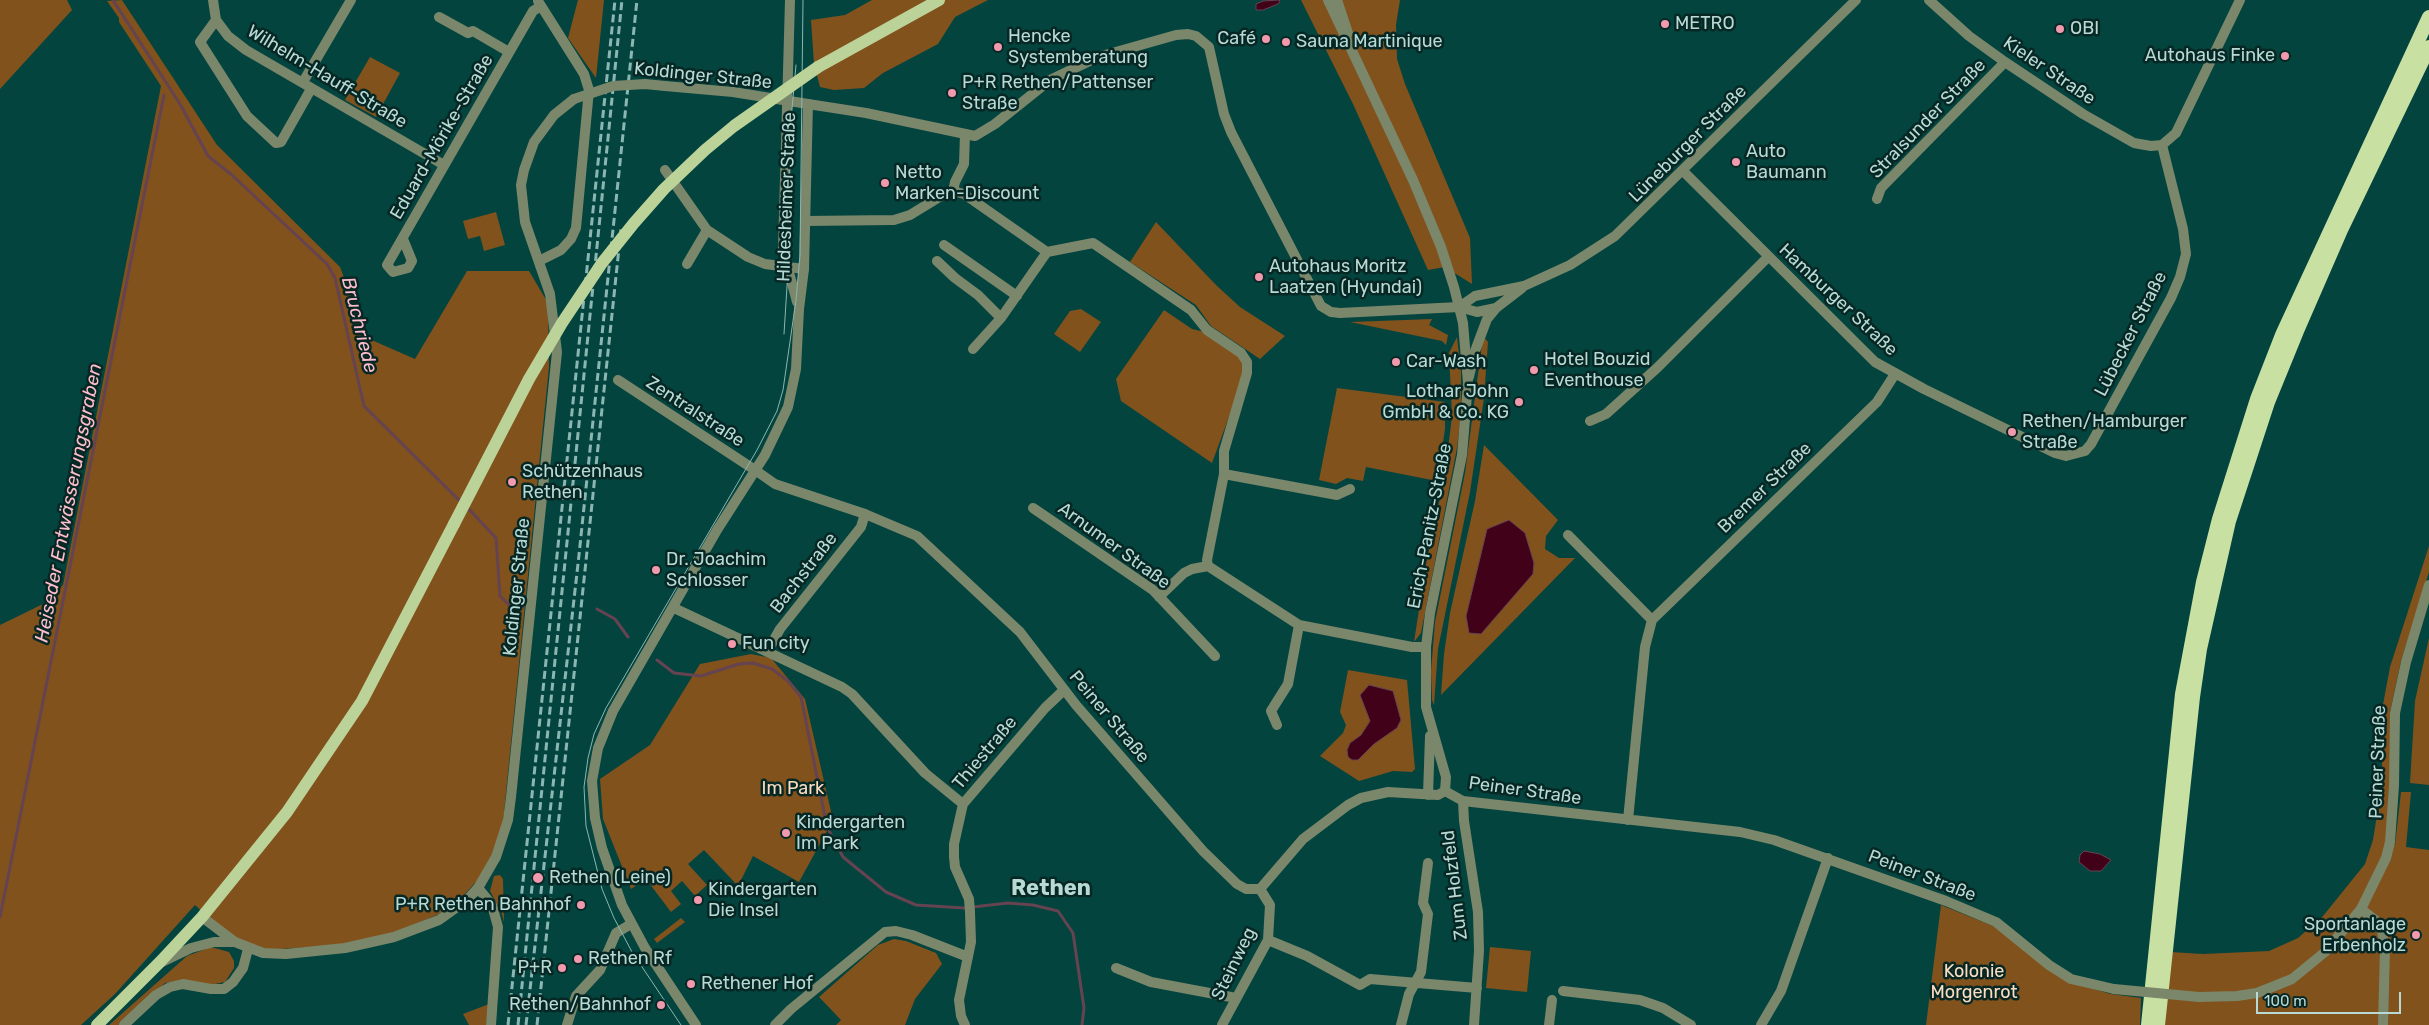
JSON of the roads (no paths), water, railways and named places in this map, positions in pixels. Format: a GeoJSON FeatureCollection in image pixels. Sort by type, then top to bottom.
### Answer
{"type":"FeatureCollection","features":[{"type":"Feature","properties":{"kind":"highway"},"geometry":{"type":"LineString","coordinates":[[2148,1025],[2182,694],[2203,582],[2219,519],[2257,399],[2282,335],[2429,17]]}},
{"type":"Feature","properties":{"kind":"highway"},"geometry":{"type":"LineString","coordinates":[[2158,1025],[2193,697],[2200,649],[2229,521],[2268,402],[2297,331],[2341,230],[2429,47]]}},
{"type":"Feature","properties":{"kind":"main road"},"geometry":{"type":"LineString","coordinates":[[97,1025],[202,917],[287,812],[330,750],[362,701],[390,650],[524,388],[562,322],[602,263],[634,223],[664,189],[705,150],[734,126],[818,67],[939,0]]}},
{"type":"Feature","properties":{"kind":"street"},"geometry":{"type":"LineString","coordinates":[[213,0],[216,20],[200,42],[247,116],[276,143],[281,142],[351,0]]}},
{"type":"Feature","properties":{"kind":"street","name":"Hildesheimer Straße"},"geometry":{"type":"LineString","coordinates":[[790,0],[783,250],[799,309]]}},
{"type":"Feature","properties":{"kind":"street","name":"Erich-Panitz-Straße"},"geometry":{"type":"LineString","coordinates":[[1328,0],[1413,180],[1441,247],[1463,323],[1468,383],[1460,463],[1430,613],[1426,647],[1426,707],[1430,727],[1446,777],[1444,791]]}},
{"type":"Feature","properties":{"kind":"street","name":"Erich-Panitz-Straße"},"geometry":{"type":"LineString","coordinates":[[1337,0],[1354,54]]}},
{"type":"Feature","properties":{"kind":"street","name":"Lüneburger Straße"},"geometry":{"type":"LineString","coordinates":[[1459,307],[1475,296],[1524,286],[1570,265],[1615,236],[1856,0]]}},
{"type":"Feature","properties":{"kind":"street","name":"Kieler Straße"},"geometry":{"type":"LineString","coordinates":[[1929,0],[1970,36],[2005,62],[2102,126],[2134,143],[2151,146],[2162,144]]}},
{"type":"Feature","properties":{"kind":"street"},"geometry":{"type":"LineString","coordinates":[[2162,144],[2176,134],[2240,0]]}},
{"type":"Feature","properties":{"kind":"street"},"geometry":{"type":"LineString","coordinates":[[539,3],[584,74],[589,90],[576,228],[571,239],[562,250],[539,261]]}},
{"type":"Feature","properties":{"kind":"street","name":"Eduard-Mörike-Straße"},"geometry":{"type":"LineString","coordinates":[[403,238],[539,3]]}},
{"type":"Feature","properties":{"kind":"street","name":"Eduard-Mörike-Straße"},"geometry":{"type":"LineString","coordinates":[[439,17],[468,33],[473,31],[509,52]]}},
{"type":"Feature","properties":{"kind":"street","name":"Wilhelm-Hauff-Straße"},"geometry":{"type":"LineString","coordinates":[[216,20],[228,36],[246,50],[444,165]]}},
{"type":"Feature","properties":{"kind":"street"},"geometry":{"type":"LineString","coordinates":[[808,104],[866,113],[975,136],[995,124],[1050,80],[1098,57],[1188,34],[1203,40],[1209,47],[1224,114],[1231,132],[1321,306],[1331,312],[1340,313],[1459,307],[1477,312],[1496,308]]}},
{"type":"Feature","properties":{"kind":"street","name":"Stralsunder Straße"},"geometry":{"type":"LineString","coordinates":[[1876,199],[1882,188],[2005,62]]}},
{"type":"Feature","properties":{"kind":"street","name":"Koldinger Straße"},"geometry":{"type":"LineString","coordinates":[[202,917],[235,942],[248,949],[263,953],[310,952],[345,948],[394,937],[439,920],[467,900],[489,873],[503,840],[510,804],[556,377],[557,352],[550,294],[525,222],[522,200],[524,170],[534,142],[543,127],[554,115],[574,99],[613,86],[645,84],[733,92],[787,101]]}},
{"type":"Feature","properties":{"kind":"street","name":"Hildesheimer Straße"},"geometry":{"type":"LineString","coordinates":[[696,1025],[631,924],[610,876],[595,818],[592,782],[598,748],[604,731],[717,530],[780,427],[793,390],[804,268],[808,104],[787,101]]}},
{"type":"Feature","properties":{"kind":"street"},"geometry":{"type":"LineString","coordinates":[[953,191],[964,164],[962,133]]}},
{"type":"Feature","properties":{"kind":"street","name":"Lübecker Straße"},"geometry":{"type":"LineString","coordinates":[[2076,455],[2086,451],[2091,444],[2171,298],[2180,277],[2186,254],[2183,230],[2162,144]]}},
{"type":"Feature","properties":{"kind":"street"},"geometry":{"type":"LineString","coordinates":[[665,170],[707,230],[748,257],[765,264],[788,268],[804,268]]}},
{"type":"Feature","properties":{"kind":"street","name":"Hamburger Straße"},"geometry":{"type":"LineString","coordinates":[[1683,171],[1875,362],[1895,374],[2056,453],[2066,456],[2076,455]]}},
{"type":"Feature","properties":{"kind":"street"},"geometry":{"type":"LineString","coordinates":[[805,221],[894,220],[910,215],[946,193],[953,191],[964,194],[1047,252]]}},
{"type":"Feature","properties":{"kind":"street"},"geometry":{"type":"LineString","coordinates":[[688,264],[707,230]]}},
{"type":"Feature","properties":{"kind":"street"},"geometry":{"type":"LineString","coordinates":[[973,349],[1001,318],[1047,252],[1093,243],[1192,310],[1207,330],[1241,353],[1247,362],[1247,372],[1224,451],[1224,474],[1207,560],[1208,566]]}},
{"type":"Feature","properties":{"kind":"street"},"geometry":{"type":"LineString","coordinates":[[944,245],[1017,296]]}},
{"type":"Feature","properties":{"kind":"street"},"geometry":{"type":"LineString","coordinates":[[1590,421],[1606,414],[1657,368],[1768,257]]}},
{"type":"Feature","properties":{"kind":"street"},"geometry":{"type":"LineString","coordinates":[[937,261],[955,278],[978,295],[1001,318]]}},
{"type":"Feature","properties":{"kind":"street","name":"Lüneburger Straße"},"geometry":{"type":"LineString","coordinates":[[1468,383],[1481,331],[1487,319],[1496,308],[1524,286]]}},
{"type":"Feature","properties":{"kind":"street","name":"Bremer Straße"},"geometry":{"type":"LineString","coordinates":[[1652,620],[1877,402],[1895,374]]}},
{"type":"Feature","properties":{"kind":"street","name":"Zentralstraße"},"geometry":{"type":"LineString","coordinates":[[618,380],[755,470]]}},
{"type":"Feature","properties":{"kind":"street","name":"Peiner Straße"},"geometry":{"type":"LineString","coordinates":[[755,470],[775,484],[865,514],[917,536],[1020,632],[1064,690],[1220,868],[1246,889],[1260,889],[1303,839],[1348,805],[1375,794],[1438,795],[1444,791],[1463,801],[1740,832],[1774,840],[1946,901],[1996,922],[2048,965],[2071,979],[2114,989],[2199,997],[2250,994],[2292,978],[2325,952],[2361,909],[2386,858],[2390,842],[2394,786],[2394,713],[2406,662],[2429,585]]}},
{"type":"Feature","properties":{"kind":"street"},"geometry":{"type":"LineString","coordinates":[[1224,474],[1336,495],[1350,489]]}},
{"type":"Feature","properties":{"kind":"street","name":"Arnumer Straße"},"geometry":{"type":"LineString","coordinates":[[1033,508],[1153,590],[1215,656]]}},
{"type":"Feature","properties":{"kind":"street","name":"Bachstraße"},"geometry":{"type":"LineString","coordinates":[[767,652],[780,629],[861,527],[865,514]]}},
{"type":"Feature","properties":{"kind":"street"},"geometry":{"type":"LineString","coordinates":[[1568,535],[1652,620],[1645,647],[1628,820]]}},
{"type":"Feature","properties":{"kind":"street"},"geometry":{"type":"LineString","coordinates":[[1160,597],[1184,573],[1192,569],[1208,566],[1299,625],[1412,647],[1426,647]]}},
{"type":"Feature","properties":{"kind":"street"},"geometry":{"type":"LineString","coordinates":[[674,608],[838,684],[852,694],[925,773],[963,804]]}},
{"type":"Feature","properties":{"kind":"street"},"geometry":{"type":"LineString","coordinates":[[1277,725],[1271,711],[1288,684],[1299,625]]}},
{"type":"Feature","properties":{"kind":"street","name":"Thiestraße"},"geometry":{"type":"LineString","coordinates":[[965,1025],[961,1016],[959,1000],[971,942],[970,912],[969,899],[955,867],[957,823],[963,804],[1045,708],[1064,690]]}},
{"type":"Feature","properties":{"kind":"street","name":"Erich-Panitz-Straße"},"geometry":{"type":"LineString","coordinates":[[1428,795],[1430,727]]}},
{"type":"Feature","properties":{"kind":"street","name":"Zum Holzfeld"},"geometry":{"type":"LineString","coordinates":[[1463,801],[1464,821],[1478,912],[1477,988],[1474,1025]]}},
{"type":"Feature","properties":{"kind":"street"},"geometry":{"type":"LineString","coordinates":[[1762,1025],[1781,991],[1828,858]]}},
{"type":"Feature","properties":{"kind":"street"},"geometry":{"type":"LineString","coordinates":[[1401,1025],[1409,994],[1421,972],[1428,914],[1423,903],[1428,863]]}},
{"type":"Feature","properties":{"kind":"street"},"geometry":{"type":"LineString","coordinates":[[478,888],[492,905],[498,927],[491,1025]]}},
{"type":"Feature","properties":{"kind":"street","name":"Steinweg"},"geometry":{"type":"LineString","coordinates":[[1222,1025],[1268,940],[1270,905],[1260,889]]}},
{"type":"Feature","properties":{"kind":"street"},"geometry":{"type":"LineString","coordinates":[[2361,909],[2375,920],[2382,931],[2385,950],[2383,1025]]}},
{"type":"Feature","properties":{"kind":"street"},"geometry":{"type":"LineString","coordinates":[[567,1025],[576,996],[600,970],[616,933],[631,924]]}},
{"type":"Feature","properties":{"kind":"street"},"geometry":{"type":"LineString","coordinates":[[775,1025],[791,1009],[885,932],[896,931],[912,935],[968,957]]}},
{"type":"Feature","properties":{"kind":"street"},"geometry":{"type":"LineString","coordinates":[[1268,940],[1307,956],[1360,985],[1370,979],[1477,988]]}},
{"type":"Feature","properties":{"kind":"street"},"geometry":{"type":"LineString","coordinates":[[160,962],[191,948],[214,942],[235,942]]}},
{"type":"Feature","properties":{"kind":"street"},"geometry":{"type":"LineString","coordinates":[[124,1025],[156,995],[170,987],[183,984],[211,989],[224,989],[233,982],[243,968],[248,949]]}},
{"type":"Feature","properties":{"kind":"street"},"geometry":{"type":"LineString","coordinates":[[1116,968],[1151,982],[1236,998]]}},
{"type":"Feature","properties":{"kind":"street"},"geometry":{"type":"LineString","coordinates":[[1563,991],[1640,1000],[1663,1008],[1691,1025]]}},
{"type":"Feature","properties":{"kind":"street"},"geometry":{"type":"LineString","coordinates":[[1549,1025],[1552,1000]]}},
{"type":"Feature","properties":{"kind":"waterway","name":"Bruchriede"},"geometry":{"type":"LineString","coordinates":[[113,0],[180,104],[208,156],[232,175],[327,264],[335,278],[364,406],[461,502]]}},
{"type":"Feature","properties":{"kind":"waterway","name":"Heiseder Entwässerungsgraben"},"geometry":{"type":"LineString","coordinates":[[0,917],[164,95]]}},
{"type":"Feature","properties":{"kind":"waterway","name":"Bruchriede"},"geometry":{"type":"LineString","coordinates":[[466,506],[496,538],[500,596],[510,606],[523,607]]}},
{"type":"Feature","properties":{"kind":"waterway","name":"Bruchriede"},"geometry":{"type":"LineString","coordinates":[[597,609],[615,619],[628,637]]}},
{"type":"Feature","properties":{"kind":"waterway","name":"Bruchriede"},"geometry":{"type":"LineString","coordinates":[[657,660],[674,673],[701,676],[739,664],[753,663],[772,669],[788,681],[801,697],[827,827],[843,857],[886,892],[916,905],[964,908],[1008,903],[1033,905],[1058,911],[1073,933],[1084,1008],[1082,1025]]}},
{"type":"Feature","properties":{"kind":"tram line"},"geometry":{"type":"LineString","coordinates":[[681,1025],[632,952],[614,918],[602,889],[586,826],[584,787],[594,734],[606,708],[757,450],[777,411],[783,390],[796,300],[800,255],[803,0]]}},
{"type":"Feature","properties":{"kind":"tram line"},"geometry":{"type":"LineString","coordinates":[[784,334],[789,255],[790,131],[796,65]]}},
{"type":"Feature","properties":{"kind":"railway"},"geometry":{"type":"LineString","coordinates":[[508,1025],[615,0]]}},
{"type":"Feature","properties":{"kind":"railway"},"geometry":{"type":"LineString","coordinates":[[518,1025],[622,0]]}},
{"type":"Feature","properties":{"kind":"railway"},"geometry":{"type":"LineString","coordinates":[[526,1025],[579,555],[637,0]]}},
{"type":"Feature","properties":{"kind":"railway"},"geometry":{"type":"LineString","coordinates":[[537,1025],[621,229]]}},
{"type":"Feature","properties":{"kind":"place","name":"METRO"},"geometry":{"type":"Point","coordinates":[1665,24]}},
{"type":"Feature","properties":{"kind":"place","name":"OBI"},"geometry":{"type":"Point","coordinates":[2060,29]}},
{"type":"Feature","properties":{"kind":"place","name":"Café"},"geometry":{"type":"Point","coordinates":[1266,39]}},
{"type":"Feature","properties":{"kind":"place","name":"Sauna Martinique"},"geometry":{"type":"Point","coordinates":[1286,42]}},
{"type":"Feature","properties":{"kind":"place","name":"Hencke Systemberatung"},"geometry":{"type":"Point","coordinates":[998,47]}},
{"type":"Feature","properties":{"kind":"place","name":"Autohaus Finke"},"geometry":{"type":"Point","coordinates":[2285,56]}},
{"type":"Feature","properties":{"kind":"place","name":"P+R Rethen/Pattenser Straße"},"geometry":{"type":"Point","coordinates":[952,93]}},
{"type":"Feature","properties":{"kind":"place","name":"Auto Baumann"},"geometry":{"type":"Point","coordinates":[1736,162]}},
{"type":"Feature","properties":{"kind":"place","name":"Netto Marken-Discount"},"geometry":{"type":"Point","coordinates":[885,183]}},
{"type":"Feature","properties":{"kind":"place","name":"Autohaus Moritz Laatzen (Hyundai)"},"geometry":{"type":"Point","coordinates":[1259,277]}},
{"type":"Feature","properties":{"kind":"place","name":"Car-Wash"},"geometry":{"type":"Point","coordinates":[1396,362]}},
{"type":"Feature","properties":{"kind":"place","name":"Hotel Bouzid Eventhouse"},"geometry":{"type":"Point","coordinates":[1534,370]}},
{"type":"Feature","properties":{"kind":"place","name":"Lothar John GmbH & Co. KG"},"geometry":{"type":"Point","coordinates":[1519,402]}},
{"type":"Feature","properties":{"kind":"place","name":"Rethen/Hamburger Straße"},"geometry":{"type":"Point","coordinates":[2012,432]}},
{"type":"Feature","properties":{"kind":"place","name":"Schützenhaus Rethen"},"geometry":{"type":"Point","coordinates":[512,482]}},
{"type":"Feature","properties":{"kind":"place","name":"Dr. Joachim Schlosser"},"geometry":{"type":"Point","coordinates":[656,570]}},
{"type":"Feature","properties":{"kind":"place","name":"Fun city"},"geometry":{"type":"Point","coordinates":[732,644]}},
{"type":"Feature","properties":{"kind":"place","name":"Kindergarten Im Park"},"geometry":{"type":"Point","coordinates":[786,833]}},
{"type":"Feature","properties":{"kind":"place","name":"Rethen (Leine)"},"geometry":{"type":"Point","coordinates":[538,878]}},
{"type":"Feature","properties":{"kind":"place","name":"Kindergarten Die Insel"},"geometry":{"type":"Point","coordinates":[698,900]}},
{"type":"Feature","properties":{"kind":"place","name":"P+R Rethen Bahnhof"},"geometry":{"type":"Point","coordinates":[581,905]}},
{"type":"Feature","properties":{"kind":"place","name":"Sportanlage Erbenholz"},"geometry":{"type":"Point","coordinates":[2416,935]}},
{"type":"Feature","properties":{"kind":"place","name":"Rethen Rf"},"geometry":{"type":"Point","coordinates":[578,959]}},
{"type":"Feature","properties":{"kind":"place","name":"P+R"},"geometry":{"type":"Point","coordinates":[562,968]}},
{"type":"Feature","properties":{"kind":"place","name":"Rethener Hof"},"geometry":{"type":"Point","coordinates":[691,984]}},
{"type":"Feature","properties":{"kind":"place","name":"Rethen/Bahnhof"},"geometry":{"type":"Point","coordinates":[661,1005]}},
{"type":"Feature","properties":{"kind":"district","name":"Rethen"},"geometry":{"type":"Point","coordinates":[1051,889]}},
{"type":"Feature","properties":{"kind":"park label","name":"Im Park"},"geometry":{"type":"Point","coordinates":[793,789]}},
{"type":"Feature","properties":{"kind":"park label","name":"Kolonie Morgenrot"},"geometry":{"type":"Point","coordinates":[1974,982]}}]}
